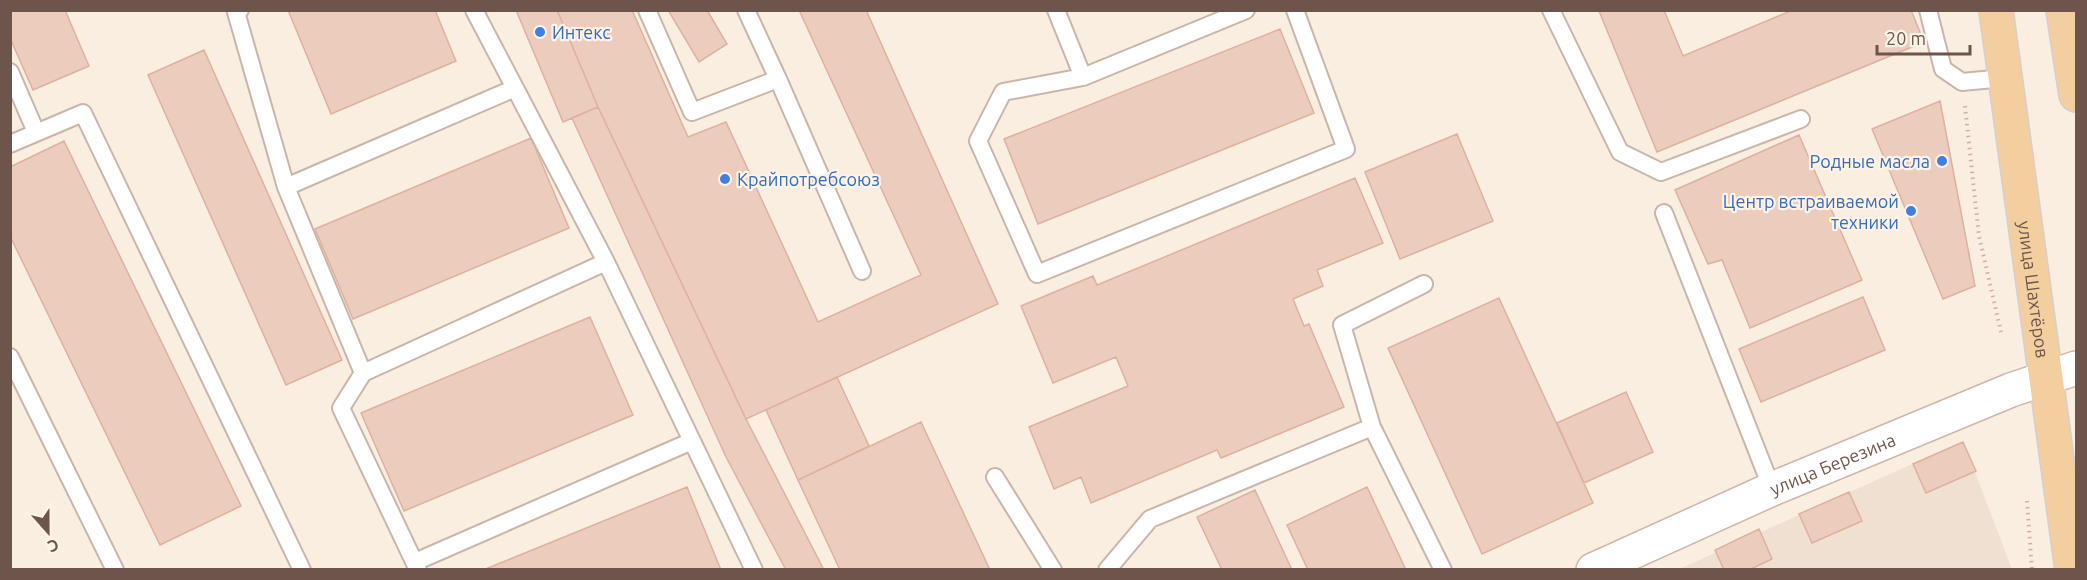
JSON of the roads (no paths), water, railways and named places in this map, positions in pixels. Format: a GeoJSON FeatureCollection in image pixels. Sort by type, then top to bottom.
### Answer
{"type":"FeatureCollection","features":[{"type":"Feature","properties":{"kind":"main road","name":"улица Шахтёров"},"geometry":{"type":"LineString","coordinates":[[1996,10],[2072,570]]}},
{"type":"Feature","properties":{"kind":"main road"},"geometry":{"type":"LineString","coordinates":[[2063,10],[2076,95]]}},
{"type":"Feature","properties":{"kind":"street","name":"улица Березина"},"geometry":{"type":"LineString","coordinates":[[1593,570],[1772,489],[2046,378],[2076,368]]}},
{"type":"Feature","properties":{"kind":"lane"},"geometry":{"type":"LineString","coordinates":[[240,10],[236,12],[286,187],[363,373]]}},
{"type":"Feature","properties":{"kind":"lane"},"geometry":{"type":"LineString","coordinates":[[474,10],[606,262],[754,570]]}},
{"type":"Feature","properties":{"kind":"lane"},"geometry":{"type":"LineString","coordinates":[[647,10],[692,112],[778,79]]}},
{"type":"Feature","properties":{"kind":"lane"},"geometry":{"type":"LineString","coordinates":[[746,10],[862,271]]}},
{"type":"Feature","properties":{"kind":"lane"},"geometry":{"type":"LineString","coordinates":[[1056,10],[1083,77]]}},
{"type":"Feature","properties":{"kind":"lane"},"geometry":{"type":"LineString","coordinates":[[1246,10],[1083,77],[1003,92],[978,141],[1037,274],[1346,149],[1295,10]]}},
{"type":"Feature","properties":{"kind":"lane"},"geometry":{"type":"LineString","coordinates":[[1551,10],[1620,152],[1661,172],[1801,119]]}},
{"type":"Feature","properties":{"kind":"lane"},"geometry":{"type":"LineString","coordinates":[[1928,10],[1943,69],[1962,82],[2004,78]]}},
{"type":"Feature","properties":{"kind":"lane"},"geometry":{"type":"LineString","coordinates":[[10,72],[36,132]]}},
{"type":"Feature","properties":{"kind":"lane"},"geometry":{"type":"LineString","coordinates":[[286,187],[516,88]]}},
{"type":"Feature","properties":{"kind":"lane"},"geometry":{"type":"LineString","coordinates":[[10,144],[83,113],[302,570]]}},
{"type":"Feature","properties":{"kind":"lane"},"geometry":{"type":"LineString","coordinates":[[1664,213],[1772,489]]}},
{"type":"Feature","properties":{"kind":"lane"},"geometry":{"type":"LineString","coordinates":[[606,262],[363,373],[341,408],[416,566],[692,441]]}},
{"type":"Feature","properties":{"kind":"lane"},"geometry":{"type":"LineString","coordinates":[[1424,284],[1342,325],[1372,427],[1443,570]]}},
{"type":"Feature","properties":{"kind":"lane"},"geometry":{"type":"LineString","coordinates":[[10,357],[115,570]]}},
{"type":"Feature","properties":{"kind":"lane"},"geometry":{"type":"LineString","coordinates":[[1107,570],[1150,519],[1372,427]]}},
{"type":"Feature","properties":{"kind":"lane"},"geometry":{"type":"LineString","coordinates":[[995,477],[1053,570]]}},
{"type":"Feature","properties":{"kind":"place","name":"Интекс"},"geometry":{"type":"Point","coordinates":[540,32]}},
{"type":"Feature","properties":{"kind":"place","name":"Родные масла"},"geometry":{"type":"Point","coordinates":[1942,161]}},
{"type":"Feature","properties":{"kind":"place","name":"Крайпотребсоюз"},"geometry":{"type":"Point","coordinates":[725,179]}},
{"type":"Feature","properties":{"kind":"place","name":"Центр встраиваемой техники"},"geometry":{"type":"Point","coordinates":[1911,211]}}]}
